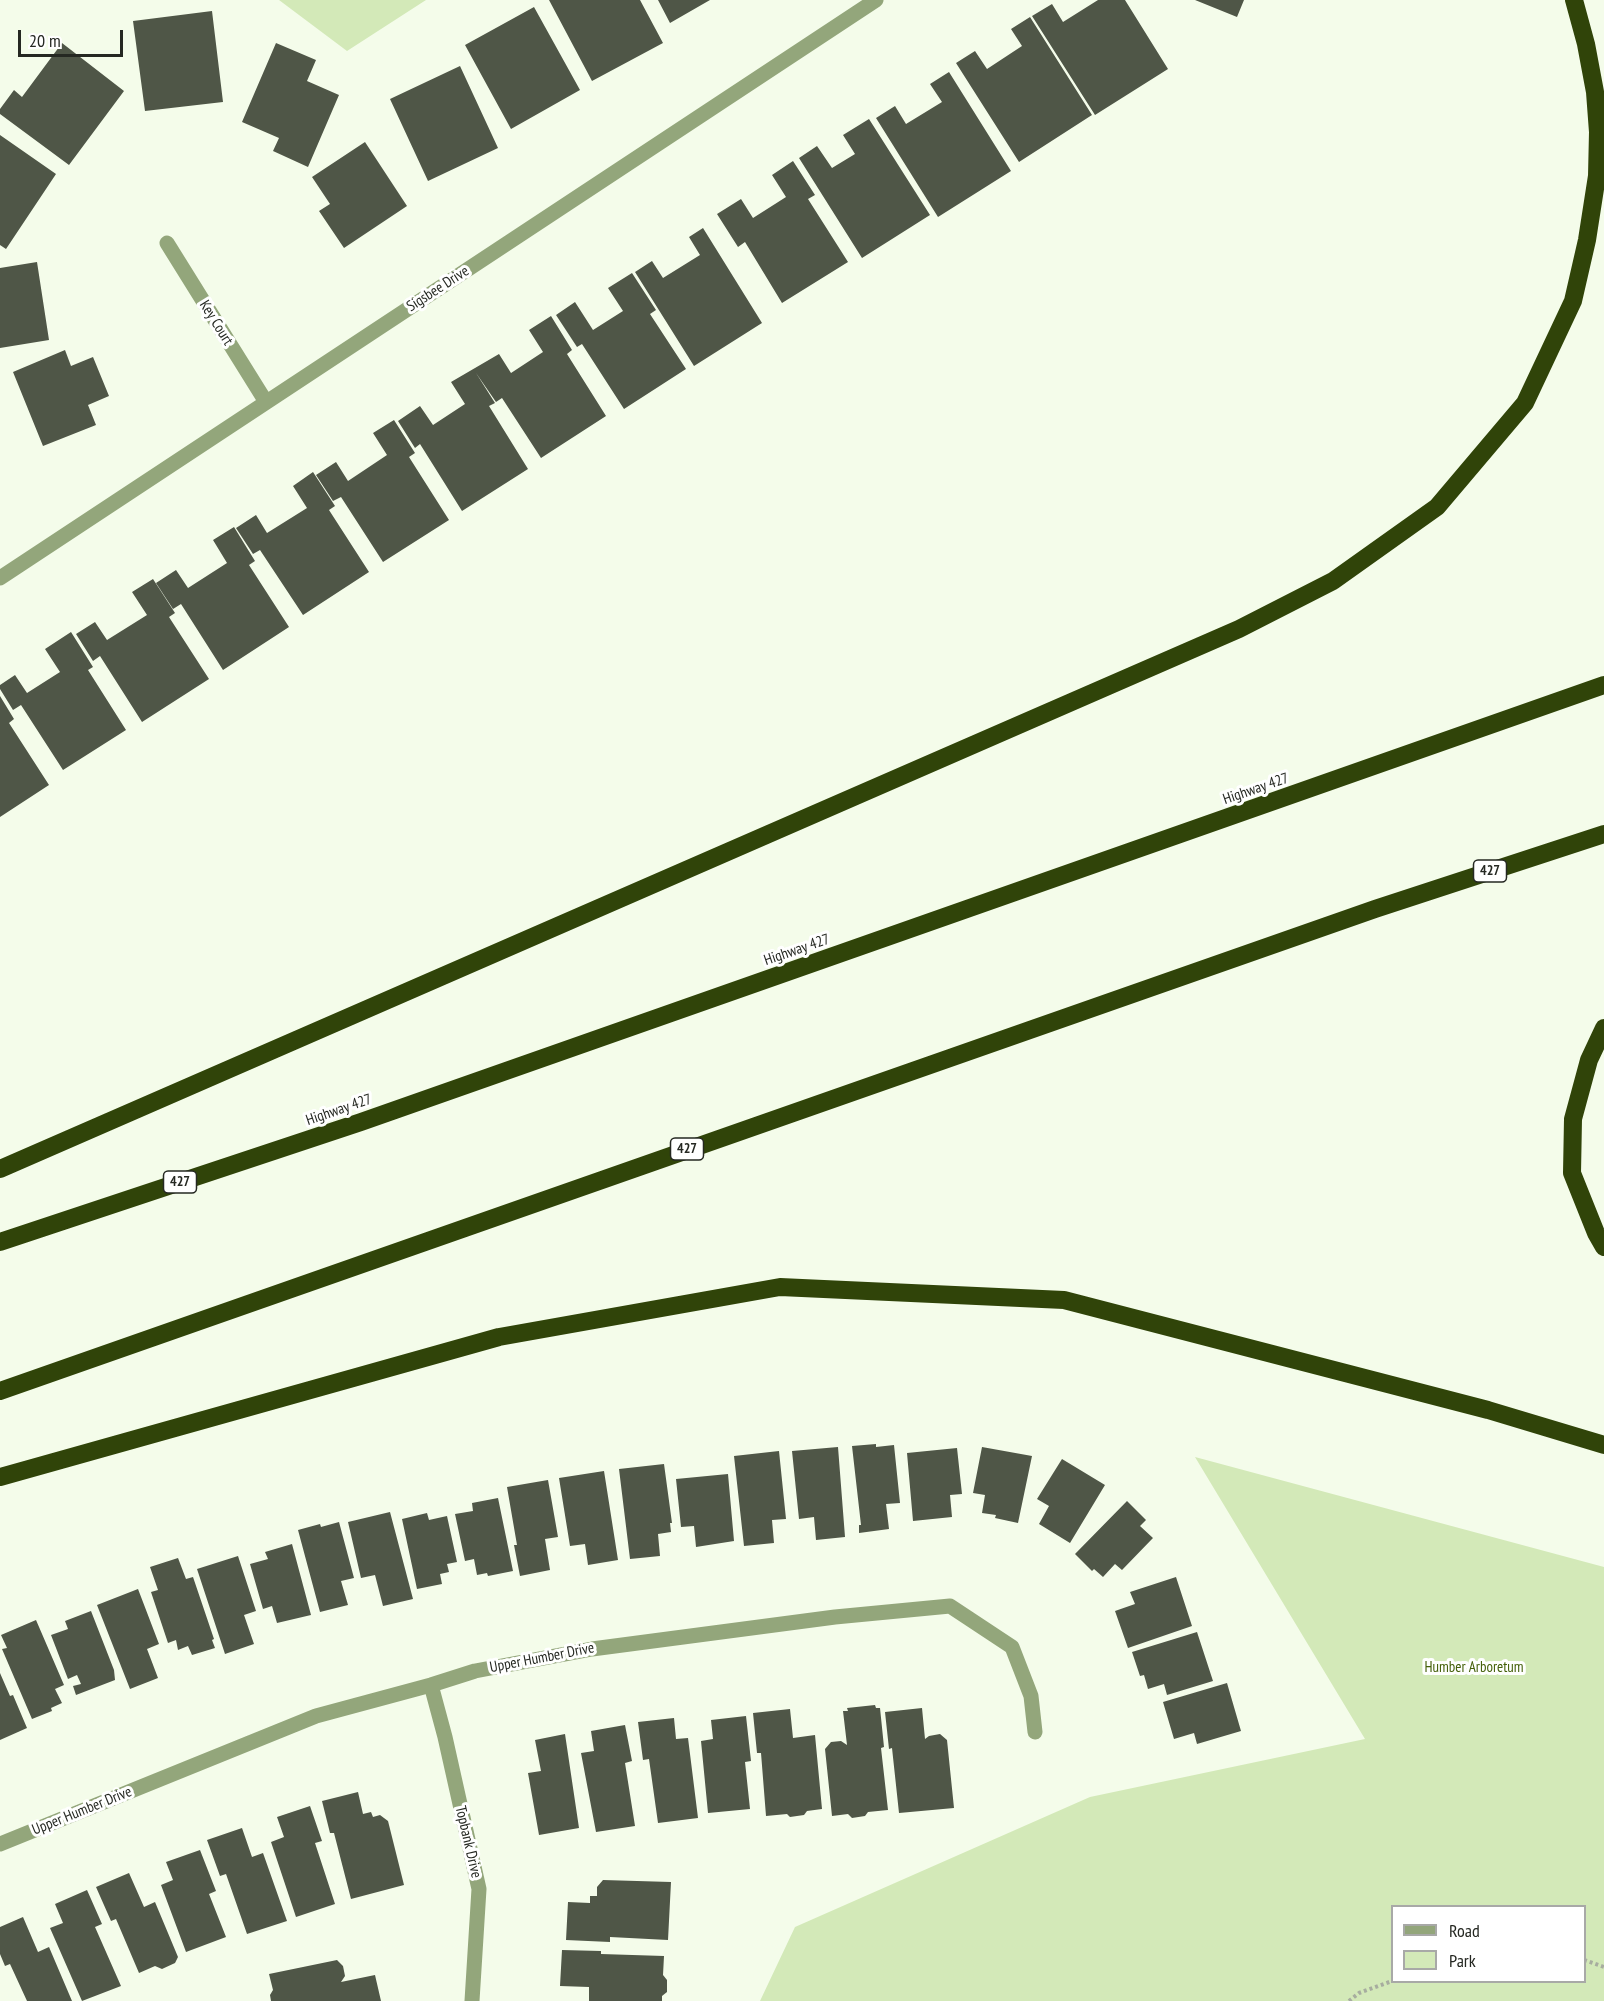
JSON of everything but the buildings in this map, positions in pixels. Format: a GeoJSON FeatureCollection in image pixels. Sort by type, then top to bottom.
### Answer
{"type":"FeatureCollection","features":[{"type":"Feature","properties":{"kind":"highway"},"geometry":{"type":"LineString","coordinates":[[0,1170],[1239,629],[1333,581],[1437,507],[1525,403],[1573,301],[1587,240],[1597,176],[1598,132],[1596,92],[1574,0]]}},
{"type":"Feature","properties":{"kind":"highway","name":"Highway 427"},"geometry":{"type":"LineString","coordinates":[[0,1242],[372,1118],[1604,685]]}},
{"type":"Feature","properties":{"kind":"highway","name":"427"},"geometry":{"type":"LineString","coordinates":[[0,1390],[1364,913],[1604,834]]}},
{"type":"Feature","properties":{"kind":"highway"},"geometry":{"type":"LineString","coordinates":[[1604,1028],[1589,1060],[1574,1119],[1572,1173],[1604,1247]]}},
{"type":"Feature","properties":{"kind":"highway"},"geometry":{"type":"LineString","coordinates":[[0,1477],[499,1337],[780,1287],[1064,1300],[1488,1410],[1604,1445]]}},
{"type":"Feature","properties":{"kind":"street","name":"Sigsbee Drive"},"geometry":{"type":"LineString","coordinates":[[0,578],[876,0]]}},
{"type":"Feature","properties":{"kind":"street","name":"Key Court"},"geometry":{"type":"LineString","coordinates":[[167,243],[266,402]]}},
{"type":"Feature","properties":{"kind":"street","name":"Upper Humber Drive"},"geometry":{"type":"LineString","coordinates":[[0,1844],[316,1716],[475,1671],[592,1649],[835,1617],[950,1606],[1012,1647],[1030,1696],[1035,1732]]}},
{"type":"Feature","properties":{"kind":"street","name":"Topbank Drive"},"geometry":{"type":"LineString","coordinates":[[431,1685],[479,1889],[472,2001]]}},
{"type":"Feature","properties":{"kind":"path"},"geometry":{"type":"LineString","coordinates":[[1586,1961],[1604,1967]]}},
{"type":"Feature","properties":{"kind":"path"},"geometry":{"type":"LineString","coordinates":[[1350,2001],[1359,1993],[1391,1981]]}},
{"type":"Feature","properties":{"kind":"green space"},"geometry":{"type":"Polygon","coordinates":[[[279,0],[426,0],[347,51],[279,0]]]}},
{"type":"Feature","properties":{"kind":"green space","name":"Humber Arboretum"},"geometry":{"type":"Polygon","coordinates":[[[1195,1457],[1604,1567],[1604,2001],[760,2001],[795,1927],[1090,1797],[1365,1739],[1195,1457]]]}}]}
